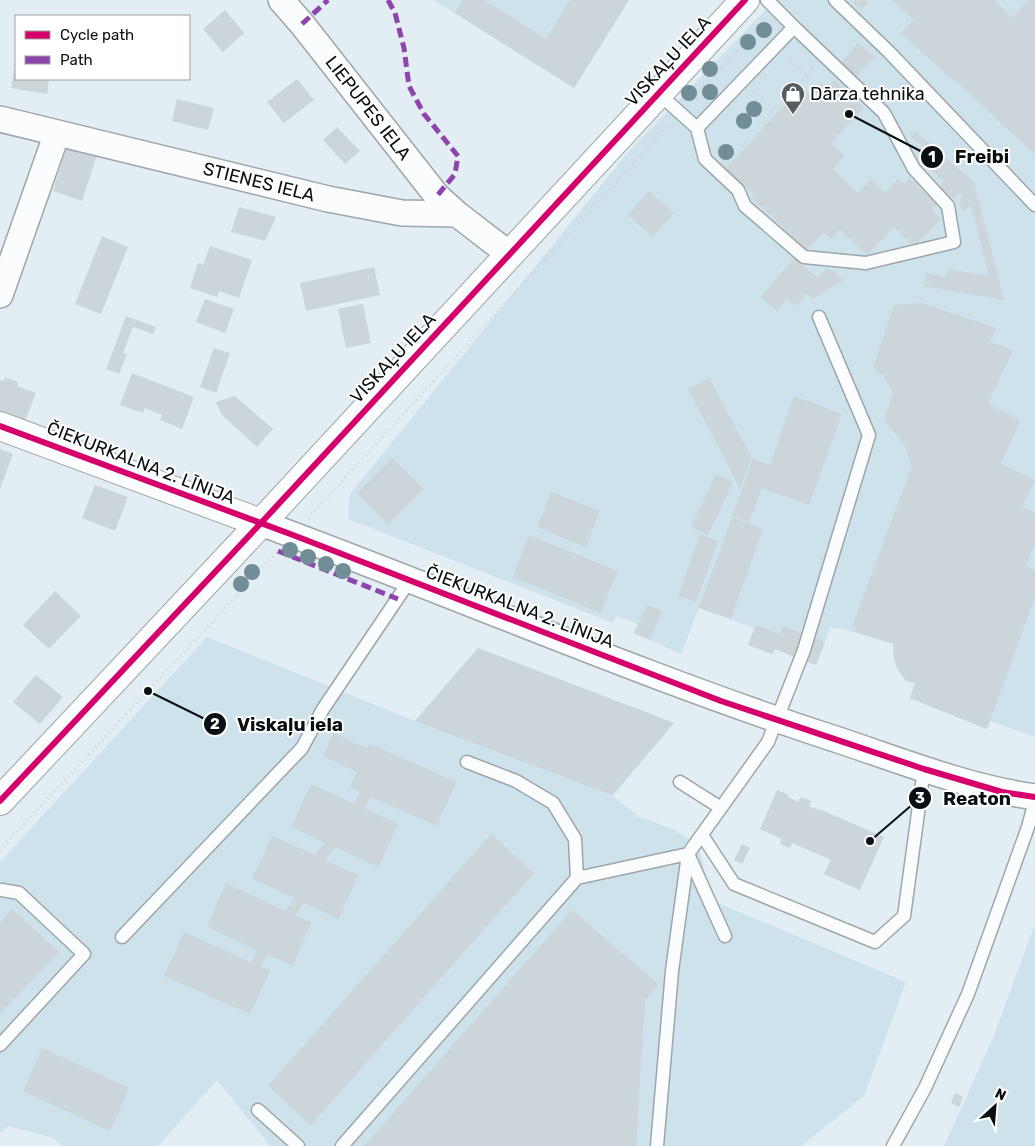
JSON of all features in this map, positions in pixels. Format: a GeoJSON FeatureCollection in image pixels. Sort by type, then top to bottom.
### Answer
{"type":"FeatureCollection","features":[{"type":"Feature","properties":{"kind":"street","name":"LIEPUPES IELA"},"geometry":{"type":"LineString","coordinates":[[281,0],[437,196],[457,214]]}},
{"type":"Feature","properties":{"kind":"street","name":"VISKAĻU IELA"},"geometry":{"type":"LineString","coordinates":[[0,800],[261,523],[745,0]]}},
{"type":"Feature","properties":{"kind":"street","name":"STIENES IELA"},"geometry":{"type":"LineString","coordinates":[[0,119],[328,199],[402,213],[457,214]]}},
{"type":"Feature","properties":{"kind":"street"},"geometry":{"type":"LineString","coordinates":[[0,295],[57,133]]}},
{"type":"Feature","properties":{"kind":"street"},"geometry":{"type":"LineString","coordinates":[[457,214],[509,254]]}},
{"type":"Feature","properties":{"kind":"street","name":"ČIEKURKALNA 2. LĪNIJA"},"geometry":{"type":"LineString","coordinates":[[0,426],[293,535],[776,720],[924,769],[1002,792],[1035,797]]}},
{"type":"Feature","properties":{"kind":"lane"},"geometry":{"type":"LineString","coordinates":[[835,0],[889,52],[1035,205]]}},
{"type":"Feature","properties":{"kind":"lane"},"geometry":{"type":"LineString","coordinates":[[658,94],[697,128],[705,160],[738,190],[745,206],[804,257],[866,263],[954,242],[948,206],[914,168],[884,113],[771,4]]}},
{"type":"Feature","properties":{"kind":"lane"},"geometry":{"type":"LineString","coordinates":[[697,128],[794,27]]}},
{"type":"Feature","properties":{"kind":"lane"},"geometry":{"type":"LineString","coordinates":[[657,1146],[672,971],[688,854],[768,742],[804,650],[869,435],[819,317]]}},
{"type":"Feature","properties":{"kind":"lane"},"geometry":{"type":"LineString","coordinates":[[122,937],[302,748],[323,709],[410,580]]}},
{"type":"Feature","properties":{"kind":"lane"},"geometry":{"type":"LineString","coordinates":[[467,762],[516,781],[553,803],[575,839],[577,878]]}},
{"type":"Feature","properties":{"kind":"lane"},"geometry":{"type":"LineString","coordinates":[[702,835],[734,884],[875,942],[904,916],[924,769]]}},
{"type":"Feature","properties":{"kind":"lane"},"geometry":{"type":"LineString","coordinates":[[680,782],[721,808]]}},
{"type":"Feature","properties":{"kind":"lane"},"geometry":{"type":"LineString","coordinates":[[893,1146],[925,1088],[968,994],[1028,828],[1035,801]]}},
{"type":"Feature","properties":{"kind":"lane"},"geometry":{"type":"LineString","coordinates":[[342,1146],[577,878],[688,854]]}},
{"type":"Feature","properties":{"kind":"lane"},"geometry":{"type":"LineString","coordinates":[[688,854],[725,936]]}},
{"type":"Feature","properties":{"kind":"lane"},"geometry":{"type":"LineString","coordinates":[[0,1045],[84,954],[19,893],[1,890]]}},
{"type":"Feature","properties":{"kind":"lane"},"geometry":{"type":"LineString","coordinates":[[258,1110],[298,1146]]}},
{"type":"Feature","properties":{"kind":"path"},"geometry":{"type":"LineString","coordinates":[[0,850],[680,114],[771,4]]}},
{"type":"Feature","properties":{"kind":"path"},"geometry":{"type":"LineString","coordinates":[[775,47],[807,75]]}},
{"type":"Feature","properties":{"kind":"path"},"geometry":{"type":"LineString","coordinates":[[718,172],[775,112],[824,56]]}},
{"type":"Feature","properties":{"kind":"path"},"geometry":{"type":"LineString","coordinates":[[742,82],[775,112]]}},
{"type":"Feature","properties":{"kind":"shaded area"},"geometry":{"type":"Polygon","coordinates":[[[434,0],[629,0],[574,88],[434,0]]]}},
{"type":"Feature","properties":{"kind":"shaded area"},"geometry":{"type":"Polygon","coordinates":[[[775,0],[1035,0],[1035,737],[990,721],[987,729],[910,698],[915,683],[906,681],[897,668],[893,644],[858,633],[830,627],[816,665],[775,649],[772,654],[748,645],[754,628],[699,608],[681,654],[634,633],[638,624],[616,616],[613,623],[348,519],[350,494],[629,151],[775,0]]]}},
{"type":"Feature","properties":{"kind":"shaded area"},"geometry":{"type":"Polygon","coordinates":[[[207,637],[415,721],[478,648],[674,723],[613,796],[639,817],[673,829],[698,845],[713,901],[906,982],[864,1096],[801,1146],[270,1146],[217,1080],[158,1146],[63,1146],[54,1138],[8,1126],[0,1133],[0,862],[207,637]]]}},
{"type":"Feature","properties":{"kind":"shaded area"},"geometry":{"type":"Polygon","coordinates":[[[1035,924],[1035,1146],[944,1146],[993,1038],[1035,924]]]}},
{"type":"Feature","properties":{"kind":"building"},"geometry":{"type":"Polygon","coordinates":[[[463,0],[484,0],[546,39],[570,0],[629,0],[574,88],[455,13],[463,0]]]}},
{"type":"Feature","properties":{"kind":"building"},"geometry":{"type":"Polygon","coordinates":[[[855,0],[866,0],[868,2],[861,10],[853,3],[855,0]]]}},
{"type":"Feature","properties":{"kind":"building"},"geometry":{"type":"Polygon","coordinates":[[[891,0],[994,0],[1012,18],[1028,0],[1035,0],[1035,155],[956,81],[901,33],[914,20],[891,0]]]}},
{"type":"Feature","properties":{"kind":"building"},"geometry":{"type":"Polygon","coordinates":[[[225,10],[244,33],[223,52],[203,29],[225,10]]]}},
{"type":"Feature","properties":{"kind":"building"},"geometry":{"type":"Polygon","coordinates":[[[858,43],[875,57],[855,77],[840,64],[858,43]]]}},
{"type":"Feature","properties":{"kind":"building"},"geometry":{"type":"Polygon","coordinates":[[[14,69],[15,80],[49,80],[47,94],[11,88],[14,69]]]}},
{"type":"Feature","properties":{"kind":"building"},"geometry":{"type":"Polygon","coordinates":[[[297,79],[314,100],[284,123],[267,102],[297,79]]]}},
{"type":"Feature","properties":{"kind":"building"},"geometry":{"type":"Polygon","coordinates":[[[835,80],[864,107],[831,143],[845,156],[833,169],[858,193],[871,179],[885,193],[898,179],[904,184],[909,178],[937,204],[932,210],[941,219],[914,247],[894,227],[867,255],[840,230],[831,239],[824,232],[807,250],[751,197],[754,195],[725,169],[801,87],[816,101],[820,96],[814,90],[821,82],[827,88],[835,80]]]}},
{"type":"Feature","properties":{"kind":"building"},"geometry":{"type":"Polygon","coordinates":[[[177,99],[214,108],[208,130],[172,121],[177,99]]]}},
{"type":"Feature","properties":{"kind":"building"},"geometry":{"type":"Polygon","coordinates":[[[337,127],[360,151],[345,164],[323,140],[337,127]]]}},
{"type":"Feature","properties":{"kind":"building"},"geometry":{"type":"Polygon","coordinates":[[[915,131],[974,182],[1004,300],[924,286],[926,273],[946,277],[947,269],[989,276],[971,206],[963,211],[959,202],[962,196],[959,194],[954,199],[939,187],[944,181],[917,158],[925,149],[910,136],[915,131]]]}},
{"type":"Feature","properties":{"kind":"building"},"geometry":{"type":"Polygon","coordinates":[[[67,146],[97,155],[82,201],[53,191],[67,146]]]}},
{"type":"Feature","properties":{"kind":"building"},"geometry":{"type":"Polygon","coordinates":[[[649,191],[674,213],[652,237],[628,215],[649,191]]]}},
{"type":"Feature","properties":{"kind":"building"},"geometry":{"type":"Polygon","coordinates":[[[239,207],[276,217],[265,241],[231,232],[239,207]]]}},
{"type":"Feature","properties":{"kind":"building"},"geometry":{"type":"Polygon","coordinates":[[[102,236],[128,247],[101,314],[75,304],[102,236]]]}},
{"type":"Feature","properties":{"kind":"building"},"geometry":{"type":"Polygon","coordinates":[[[210,246],[252,260],[239,298],[219,291],[217,297],[190,288],[198,263],[203,265],[210,246]]]}},
{"type":"Feature","properties":{"kind":"building"},"geometry":{"type":"Polygon","coordinates":[[[794,258],[818,278],[827,267],[844,280],[812,299],[807,294],[796,306],[787,299],[777,311],[761,297],[794,258]]]}},
{"type":"Feature","properties":{"kind":"building"},"geometry":{"type":"Polygon","coordinates":[[[374,267],[380,295],[306,311],[300,283],[374,267]]]}},
{"type":"Feature","properties":{"kind":"building"},"geometry":{"type":"Polygon","coordinates":[[[205,299],[234,309],[225,333],[196,322],[205,299]]]}},
{"type":"Feature","properties":{"kind":"building"},"geometry":{"type":"Polygon","coordinates":[[[922,303],[996,328],[990,342],[1013,350],[988,404],[1020,420],[1001,464],[1035,480],[1022,507],[1035,513],[1035,543],[1026,566],[1035,570],[1035,597],[987,729],[910,698],[915,683],[906,681],[897,668],[893,653],[894,644],[858,633],[853,624],[912,466],[905,445],[884,420],[893,394],[885,378],[873,367],[894,305],[922,303]]]}},
{"type":"Feature","properties":{"kind":"building"},"geometry":{"type":"Polygon","coordinates":[[[363,304],[371,343],[346,348],[338,309],[363,304]]]}},
{"type":"Feature","properties":{"kind":"building"},"geometry":{"type":"Polygon","coordinates":[[[126,316],[156,327],[153,334],[133,327],[123,353],[127,354],[119,374],[106,369],[126,316]]]}},
{"type":"Feature","properties":{"kind":"building"},"geometry":{"type":"Polygon","coordinates":[[[214,348],[230,353],[216,393],[200,387],[214,348]]]}},
{"type":"Feature","properties":{"kind":"building"},"geometry":{"type":"Polygon","coordinates":[[[132,373],[194,397],[182,429],[160,420],[162,415],[145,408],[143,413],[120,405],[132,373]]]}},
{"type":"Feature","properties":{"kind":"building"},"geometry":{"type":"Polygon","coordinates":[[[5,377],[18,382],[17,386],[36,393],[25,421],[0,411],[0,380],[4,381],[5,377]]]}},
{"type":"Feature","properties":{"kind":"building"},"geometry":{"type":"Polygon","coordinates":[[[709,378],[752,458],[740,488],[688,389],[709,378]]]}},
{"type":"Feature","properties":{"kind":"building"},"geometry":{"type":"Polygon","coordinates":[[[235,396],[273,429],[257,447],[222,415],[216,402],[235,396]]]}},
{"type":"Feature","properties":{"kind":"building"},"geometry":{"type":"Polygon","coordinates":[[[794,396],[842,414],[809,505],[762,488],[749,522],[732,516],[753,459],[770,465],[794,396]]]}},
{"type":"Feature","properties":{"kind":"building"},"geometry":{"type":"Polygon","coordinates":[[[0,449],[13,454],[0,489],[0,449]]]}},
{"type":"Feature","properties":{"kind":"building"},"geometry":{"type":"Polygon","coordinates":[[[392,458],[424,489],[388,525],[357,493],[392,458]]]}},
{"type":"Feature","properties":{"kind":"building"},"geometry":{"type":"Polygon","coordinates":[[[716,474],[733,482],[708,535],[691,527],[716,474]]]}},
{"type":"Feature","properties":{"kind":"building"},"geometry":{"type":"Polygon","coordinates":[[[95,485],[128,497],[115,531],[82,518],[95,485]]]}},
{"type":"Feature","properties":{"kind":"building"},"geometry":{"type":"Polygon","coordinates":[[[551,492],[600,511],[586,547],[537,527],[551,492]]]}},
{"type":"Feature","properties":{"kind":"building"},"geometry":{"type":"Polygon","coordinates":[[[732,517],[763,529],[731,619],[699,608],[732,517]]]}},
{"type":"Feature","properties":{"kind":"building"},"geometry":{"type":"Polygon","coordinates":[[[700,534],[718,541],[696,602],[678,596],[700,534]]]}},
{"type":"Feature","properties":{"kind":"building"},"geometry":{"type":"Polygon","coordinates":[[[529,535],[618,571],[601,613],[513,577],[529,535]]]}},
{"type":"Feature","properties":{"kind":"building"},"geometry":{"type":"Polygon","coordinates":[[[55,591],[81,616],[49,649],[23,625],[55,591]]]}},
{"type":"Feature","properties":{"kind":"building"},"geometry":{"type":"Polygon","coordinates":[[[647,605],[662,611],[650,640],[634,633],[647,605]]]}},
{"type":"Feature","properties":{"kind":"building"},"geometry":{"type":"Polygon","coordinates":[[[756,625],[780,634],[783,626],[825,642],[816,665],[775,649],[772,654],[748,645],[756,625]]]}},
{"type":"Feature","properties":{"kind":"building"},"geometry":{"type":"Polygon","coordinates":[[[478,648],[674,723],[612,795],[415,721],[478,648]]]}},
{"type":"Feature","properties":{"kind":"building"},"geometry":{"type":"Polygon","coordinates":[[[36,675],[63,697],[40,724],[13,702],[36,675]]]}},
{"type":"Feature","properties":{"kind":"building"},"geometry":{"type":"Polygon","coordinates":[[[333,733],[367,749],[370,744],[456,782],[437,826],[371,797],[364,808],[398,824],[378,867],[335,847],[325,860],[358,875],[339,919],[304,903],[295,915],[311,923],[293,966],[267,954],[261,967],[270,971],[250,1014],[164,976],[184,932],[252,963],[257,950],[207,927],[226,883],[285,911],[295,898],[252,879],[272,836],[315,855],[325,843],[291,827],[311,784],[354,804],[360,792],[350,787],[357,772],[323,756],[333,733]]]}},
{"type":"Feature","properties":{"kind":"building"},"geometry":{"type":"Polygon","coordinates":[[[777,790],[789,795],[788,797],[798,802],[801,797],[811,801],[809,806],[884,837],[860,890],[824,874],[831,860],[792,843],[790,848],[780,844],[782,839],[760,829],[777,790]]]}},
{"type":"Feature","properties":{"kind":"building"},"geometry":{"type":"Polygon","coordinates":[[[491,834],[534,873],[311,1125],[268,1086],[491,834]]]}},
{"type":"Feature","properties":{"kind":"building"},"geometry":{"type":"Polygon","coordinates":[[[742,844],[750,848],[742,864],[734,860],[742,844]]]}},
{"type":"Feature","properties":{"kind":"building"},"geometry":{"type":"Polygon","coordinates":[[[12,909],[59,952],[0,1014],[0,922],[12,909]]]}},
{"type":"Feature","properties":{"kind":"building"},"geometry":{"type":"Polygon","coordinates":[[[572,910],[658,984],[645,1001],[636,1146],[364,1146],[572,910]]]}},
{"type":"Feature","properties":{"kind":"building"},"geometry":{"type":"Polygon","coordinates":[[[42,1048],[129,1088],[110,1131],[23,1091],[42,1048]]]}},
{"type":"Feature","properties":{"kind":"building"},"geometry":{"type":"Polygon","coordinates":[[[955,1093],[963,1097],[959,1107],[951,1103],[955,1093]]]}},
{"type":"Feature","properties":{"kind":"marked path"},"geometry":{"type":"LineString","coordinates":[[302,24],[328,0]]}},
{"type":"Feature","properties":{"kind":"marked path"},"geometry":{"type":"LineString","coordinates":[[388,0],[395,13],[404,48],[409,86],[424,114],[458,156],[455,174],[437,196]]}},
{"type":"Feature","properties":{"kind":"marked path"},"geometry":{"type":"LineString","coordinates":[[278,551],[398,599]]}},
{"type":"Feature","properties":{"kind":"cycle path"},"geometry":{"type":"LineString","coordinates":[[0,801],[261,523],[745,0]]}},
{"type":"Feature","properties":{"kind":"cycle path"},"geometry":{"type":"LineString","coordinates":[[0,426],[293,535],[721,701],[924,769],[1002,792],[1035,797]]}},
{"type":"Feature","properties":{"kind":"place","name":"Freibi"},"geometry":{"type":"Point","coordinates":[849,114]}},
{"type":"Feature","properties":{"kind":"place","name":"Dārza tehnika"},"geometry":{"type":"Point","coordinates":[793,115]}},
{"type":"Feature","properties":{"kind":"place","name":"Viskaļu iela"},"geometry":{"type":"Point","coordinates":[148,691]}},
{"type":"Feature","properties":{"kind":"place","name":"Reaton"},"geometry":{"type":"Point","coordinates":[870,841]}}]}
